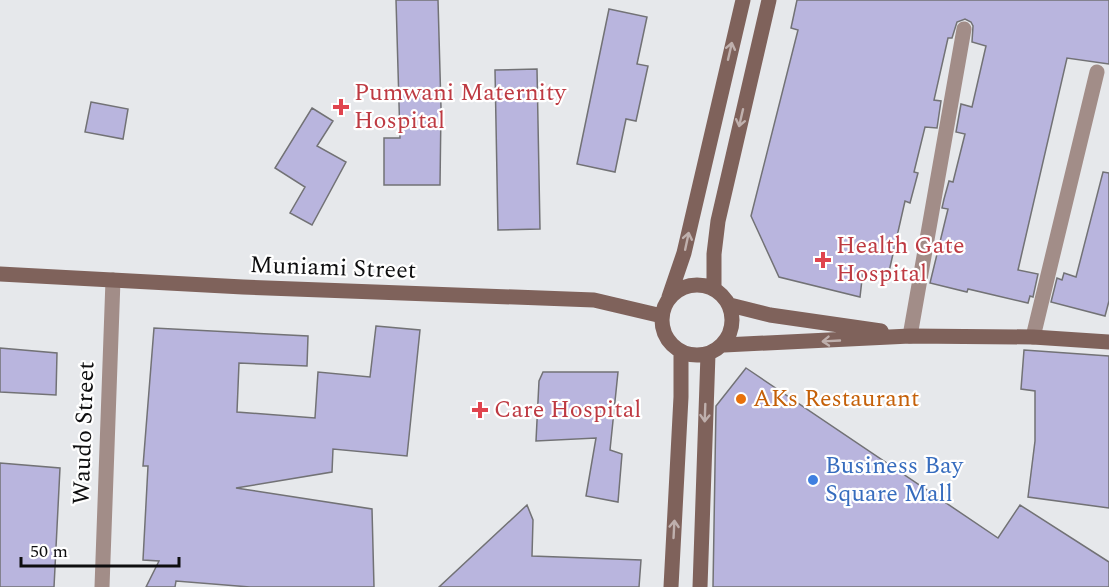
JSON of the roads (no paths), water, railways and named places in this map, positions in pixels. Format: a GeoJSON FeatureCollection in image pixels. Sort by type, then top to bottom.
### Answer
{"type":"FeatureCollection","features":[{"type":"Feature","properties":{"kind":"main road"},"geometry":{"type":"LineString","coordinates":[[743,0],[684,253],[662,316],[662,328],[667,339],[681,352],[697,356],[708,354],[724,345],[910,336],[1033,337],[1109,342]]}},
{"type":"Feature","properties":{"kind":"main road"},"geometry":{"type":"LineString","coordinates":[[714,289],[714,254],[718,221],[769,0]]}},
{"type":"Feature","properties":{"kind":"main road","name":"Muniami Street"},"geometry":{"type":"LineString","coordinates":[[0,274],[594,300],[662,316]]}},
{"type":"Feature","properties":{"kind":"main road"},"geometry":{"type":"LineString","coordinates":[[669,297],[681,288],[692,285],[703,285],[723,296],[730,305],[733,317],[732,328],[724,345]]}},
{"type":"Feature","properties":{"kind":"main road"},"geometry":{"type":"LineString","coordinates":[[730,305],[770,315],[910,336]]}},
{"type":"Feature","properties":{"kind":"main road"},"geometry":{"type":"LineString","coordinates":[[671,587],[681,407],[681,352]]}},
{"type":"Feature","properties":{"kind":"main road"},"geometry":{"type":"LineString","coordinates":[[700,587],[708,354]]}},
{"type":"Feature","properties":{"kind":"street"},"geometry":{"type":"LineString","coordinates":[[910,336],[964,29]]}},
{"type":"Feature","properties":{"kind":"street"},"geometry":{"type":"LineString","coordinates":[[1033,337],[1097,72]]}},
{"type":"Feature","properties":{"kind":"street","name":"Waudo Street"},"geometry":{"type":"LineString","coordinates":[[102,587],[112,280]]}},
{"type":"Feature","properties":{"kind":"place","name":"Pumwani Maternity Hospital"},"geometry":{"type":"Point","coordinates":[341,107]}},
{"type":"Feature","properties":{"kind":"place","name":"Health Gate Hospital"},"geometry":{"type":"Point","coordinates":[823,260]}},
{"type":"Feature","properties":{"kind":"place","name":"AKs Restaurant"},"geometry":{"type":"Point","coordinates":[741,399]}},
{"type":"Feature","properties":{"kind":"place","name":"Care Hospital"},"geometry":{"type":"Point","coordinates":[480,410]}},
{"type":"Feature","properties":{"kind":"place","name":"Business Bay Square Mall"},"geometry":{"type":"Point","coordinates":[813,480]}}]}
